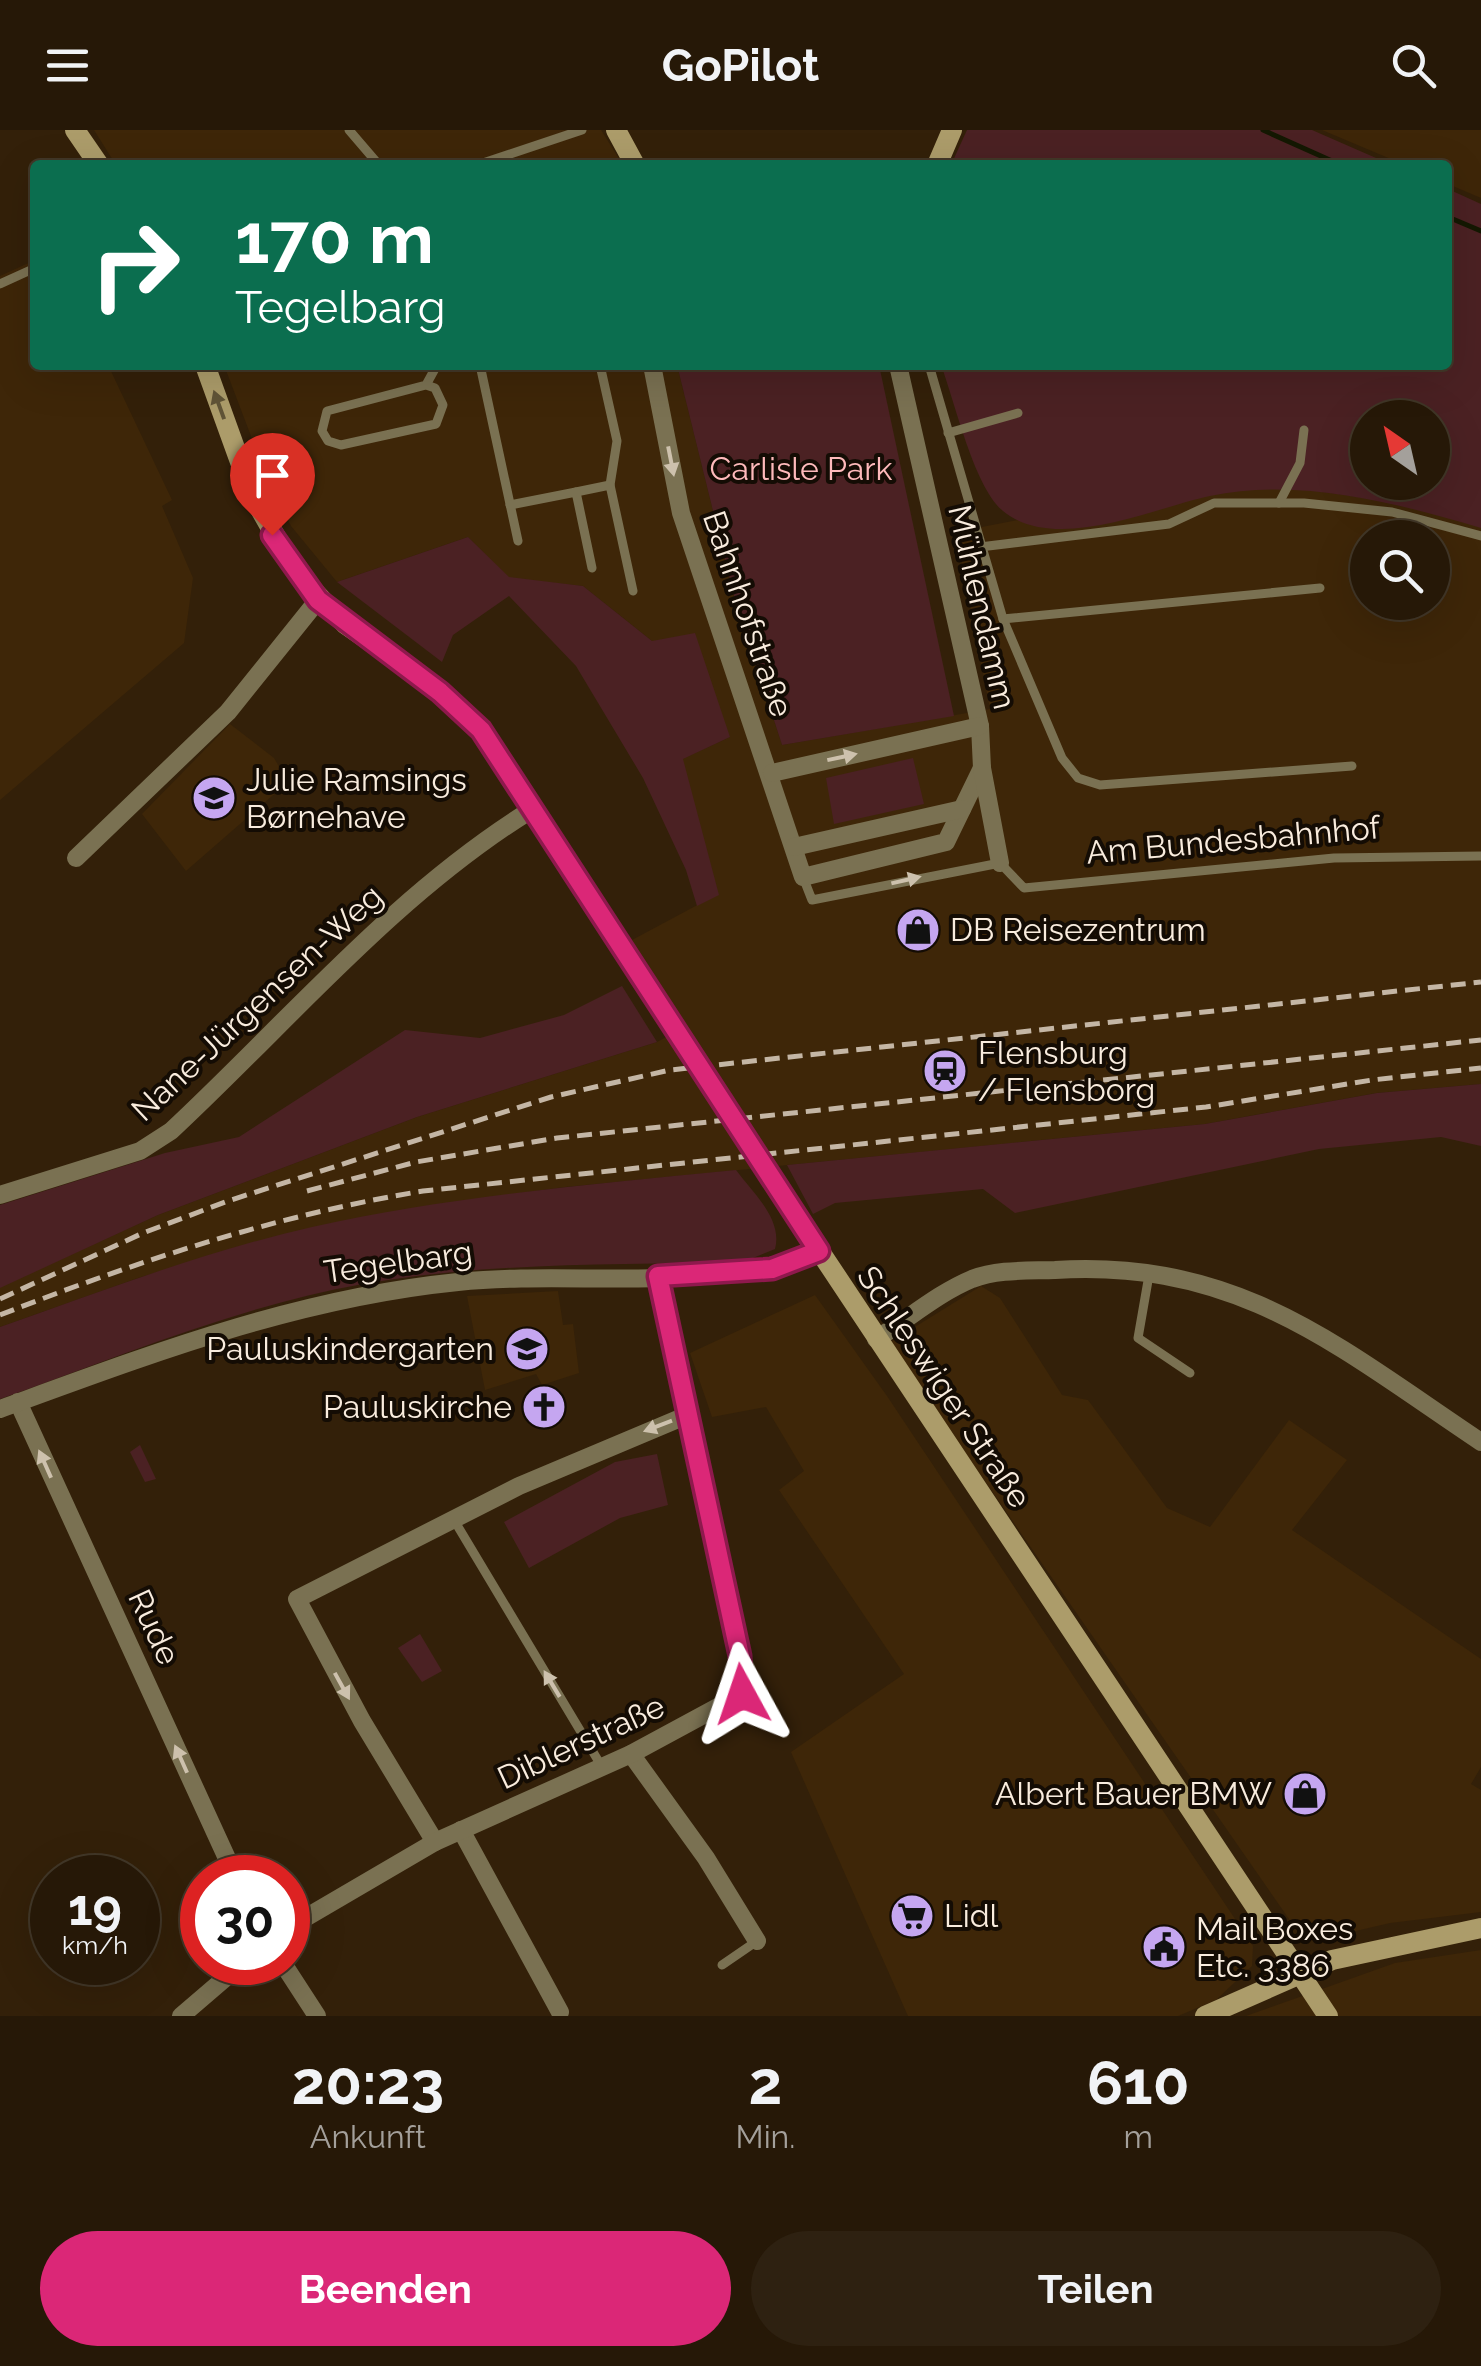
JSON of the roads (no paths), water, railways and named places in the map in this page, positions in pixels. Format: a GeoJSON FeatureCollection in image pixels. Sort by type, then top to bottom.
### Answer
{"type":"FeatureCollection","features":[{"type":"Feature","properties":{"kind":"main road"},"geometry":{"type":"LineString","coordinates":[[75,130],[96,160]]}},
{"type":"Feature","properties":{"kind":"main road"},"geometry":{"type":"LineString","coordinates":[[616,130],[632,160]]}},
{"type":"Feature","properties":{"kind":"main road"},"geometry":{"type":"LineString","coordinates":[[939,160],[952,130]]}},
{"type":"Feature","properties":{"kind":"main road","name":"Schleswiger Straße"},"geometry":{"type":"LineString","coordinates":[[207,370],[252,495],[272,535],[318,600],[456,704],[506,765],[531,810],[876,1340],[1328,2016]]}},
{"type":"Feature","properties":{"kind":"main road"},"geometry":{"type":"LineString","coordinates":[[1205,2016],[1298,1972],[1402,1942],[1481,1928]]}},
{"type":"Feature","properties":{"kind":"street","name":"Bahnhofstraße"},"geometry":{"type":"LineString","coordinates":[[653,370],[681,512],[711,614],[772,773],[803,877]]}},
{"type":"Feature","properties":{"kind":"street","name":"Mühlendamm"},"geometry":{"type":"LineString","coordinates":[[899,370],[980,726],[982,768],[1000,864]]}},
{"type":"Feature","properties":{"kind":"street"},"geometry":{"type":"LineString","coordinates":[[76,858],[228,712],[318,600]]}},
{"type":"Feature","properties":{"kind":"street"},"geometry":{"type":"LineString","coordinates":[[772,773],[980,726]]}},
{"type":"Feature","properties":{"kind":"street"},"geometry":{"type":"LineString","coordinates":[[803,877],[946,842],[982,768]]}},
{"type":"Feature","properties":{"kind":"street"},"geometry":{"type":"LineString","coordinates":[[794,848],[962,809]]}},
{"type":"Feature","properties":{"kind":"street","name":"Nane-Jürgensen-Weg"},"geometry":{"type":"LineString","coordinates":[[0,1195],[124,1156],[170,1131],[424,886],[472,846],[531,810]]}},
{"type":"Feature","properties":{"kind":"street","name":"Tegelbarg"},"geometry":{"type":"LineString","coordinates":[[9,1406],[224,1329],[366,1293],[524,1277],[658,1276],[772,1269],[819,1251]]}},
{"type":"Feature","properties":{"kind":"street"},"geometry":{"type":"LineString","coordinates":[[876,1340],[948,1292],[993,1273],[1078,1268],[1150,1272],[1201,1282],[1287,1314],[1481,1442]]}},
{"type":"Feature","properties":{"kind":"street","name":"Diblerstraße"},"geometry":{"type":"LineString","coordinates":[[310,1915],[434,1842],[632,1754],[742,1694],[744,1678],[658,1276]]}},
{"type":"Feature","properties":{"kind":"street","name":"Rude"},"geometry":{"type":"LineString","coordinates":[[9,1406],[224,1855]]}},
{"type":"Feature","properties":{"kind":"street"},"geometry":{"type":"LineString","coordinates":[[434,1842],[362,1721],[298,1599],[626,1438],[690,1414]]}},
{"type":"Feature","properties":{"kind":"street"},"geometry":{"type":"LineString","coordinates":[[632,1754],[758,1941]]}},
{"type":"Feature","properties":{"kind":"street"},"geometry":{"type":"LineString","coordinates":[[461,1830],[560,2012]]}},
{"type":"Feature","properties":{"kind":"street"},"geometry":{"type":"LineString","coordinates":[[181,2016],[217,1985]]}},
{"type":"Feature","properties":{"kind":"street"},"geometry":{"type":"LineString","coordinates":[[297,1985],[317,2016]]}},
{"type":"Feature","properties":{"kind":"lane"},"geometry":{"type":"LineString","coordinates":[[349,130],[375,160]]}},
{"type":"Feature","properties":{"kind":"lane"},"geometry":{"type":"LineString","coordinates":[[492,160],[582,130]]}},
{"type":"Feature","properties":{"kind":"lane"},"geometry":{"type":"LineString","coordinates":[[0,284],[30,270]]}},
{"type":"Feature","properties":{"kind":"lane"},"geometry":{"type":"LineString","coordinates":[[426,385],[435,388],[443,404],[436,424],[341,445],[328,442],[322,432],[327,411],[338,405],[426,385],[434,370]]}},
{"type":"Feature","properties":{"kind":"lane"},"geometry":{"type":"LineString","coordinates":[[481,370],[518,541]]}},
{"type":"Feature","properties":{"kind":"lane"},"geometry":{"type":"LineString","coordinates":[[601,370],[616,441],[610,485],[633,591]]}},
{"type":"Feature","properties":{"kind":"lane","name":"Mühlendamm"},"geometry":{"type":"LineString","coordinates":[[930,370],[980,546],[1170,524],[1214,503],[1279,503],[1392,512],[1481,536]]}},
{"type":"Feature","properties":{"kind":"lane"},"geometry":{"type":"LineString","coordinates":[[948,433],[1018,413]]}},
{"type":"Feature","properties":{"kind":"lane"},"geometry":{"type":"LineString","coordinates":[[1279,503],[1300,463],[1304,430]]}},
{"type":"Feature","properties":{"kind":"lane"},"geometry":{"type":"LineString","coordinates":[[510,505],[610,485]]}},
{"type":"Feature","properties":{"kind":"lane"},"geometry":{"type":"LineString","coordinates":[[576,492],[592,568]]}},
{"type":"Feature","properties":{"kind":"lane"},"geometry":{"type":"LineString","coordinates":[[980,546],[1003,618],[1062,758],[1078,778],[1100,786],[1352,766]]}},
{"type":"Feature","properties":{"kind":"lane"},"geometry":{"type":"LineString","coordinates":[[1003,618],[1320,588]]}},
{"type":"Feature","properties":{"kind":"lane","name":"Am Bundesbahnhof"},"geometry":{"type":"LineString","coordinates":[[1000,864],[1024,888],[1334,858],[1481,856]]}},
{"type":"Feature","properties":{"kind":"lane"},"geometry":{"type":"LineString","coordinates":[[803,877],[812,900],[1000,864]]}},
{"type":"Feature","properties":{"kind":"lane"},"geometry":{"type":"LineString","coordinates":[[1150,1272],[1138,1338],[1190,1374]]}},
{"type":"Feature","properties":{"kind":"lane"},"geometry":{"type":"LineString","coordinates":[[454,1520],[602,1767]]}},
{"type":"Feature","properties":{"kind":"lane"},"geometry":{"type":"LineString","coordinates":[[722,1965],[758,1941]]}},
{"type":"Feature","properties":{"kind":"waterway"},"geometry":{"type":"LineString","coordinates":[[1263,130],[1330,160]]}},
{"type":"Feature","properties":{"kind":"waterway"},"geometry":{"type":"LineString","coordinates":[[1452,219],[1481,231]]}},
{"type":"Feature","properties":{"kind":"railway"},"geometry":{"type":"LineString","coordinates":[[0,1299],[143,1233],[228,1201],[551,1097],[670,1070],[1481,982]]}},
{"type":"Feature","properties":{"kind":"railway"},"geometry":{"type":"LineString","coordinates":[[307,1191],[416,1162],[557,1138],[1481,1040]]}},
{"type":"Feature","properties":{"kind":"railway"},"geometry":{"type":"LineString","coordinates":[[0,1315],[208,1242],[315,1213],[423,1191],[1206,1107],[1372,1080],[1481,1068]]}},
{"type":"Feature","properties":{"kind":"place","name":"Julie Ramsings Børnehave"},"geometry":{"type":"Point","coordinates":[214,798]}},
{"type":"Feature","properties":{"kind":"place","name":"DB Reisezentrum"},"geometry":{"type":"Point","coordinates":[918,930]}},
{"type":"Feature","properties":{"kind":"place","name":"Flensburg / Flensborg"},"geometry":{"type":"Point","coordinates":[945,1071]}},
{"type":"Feature","properties":{"kind":"place","name":"Pauluskindergarten"},"geometry":{"type":"Point","coordinates":[527,1349]}},
{"type":"Feature","properties":{"kind":"place","name":"Pauluskirche"},"geometry":{"type":"Point","coordinates":[544,1407]}},
{"type":"Feature","properties":{"kind":"place","name":"Albert Bauer BMW"},"geometry":{"type":"Point","coordinates":[1305,1794]}},
{"type":"Feature","properties":{"kind":"place","name":"Lidl"},"geometry":{"type":"Point","coordinates":[912,1916]}},
{"type":"Feature","properties":{"kind":"place","name":"Mail Boxes Etc. 3386"},"geometry":{"type":"Point","coordinates":[1164,1947]}},
{"type":"Feature","properties":{"kind":"park label","name":"Carlisle Park"},"geometry":{"type":"Point","coordinates":[801,469]}}]}
